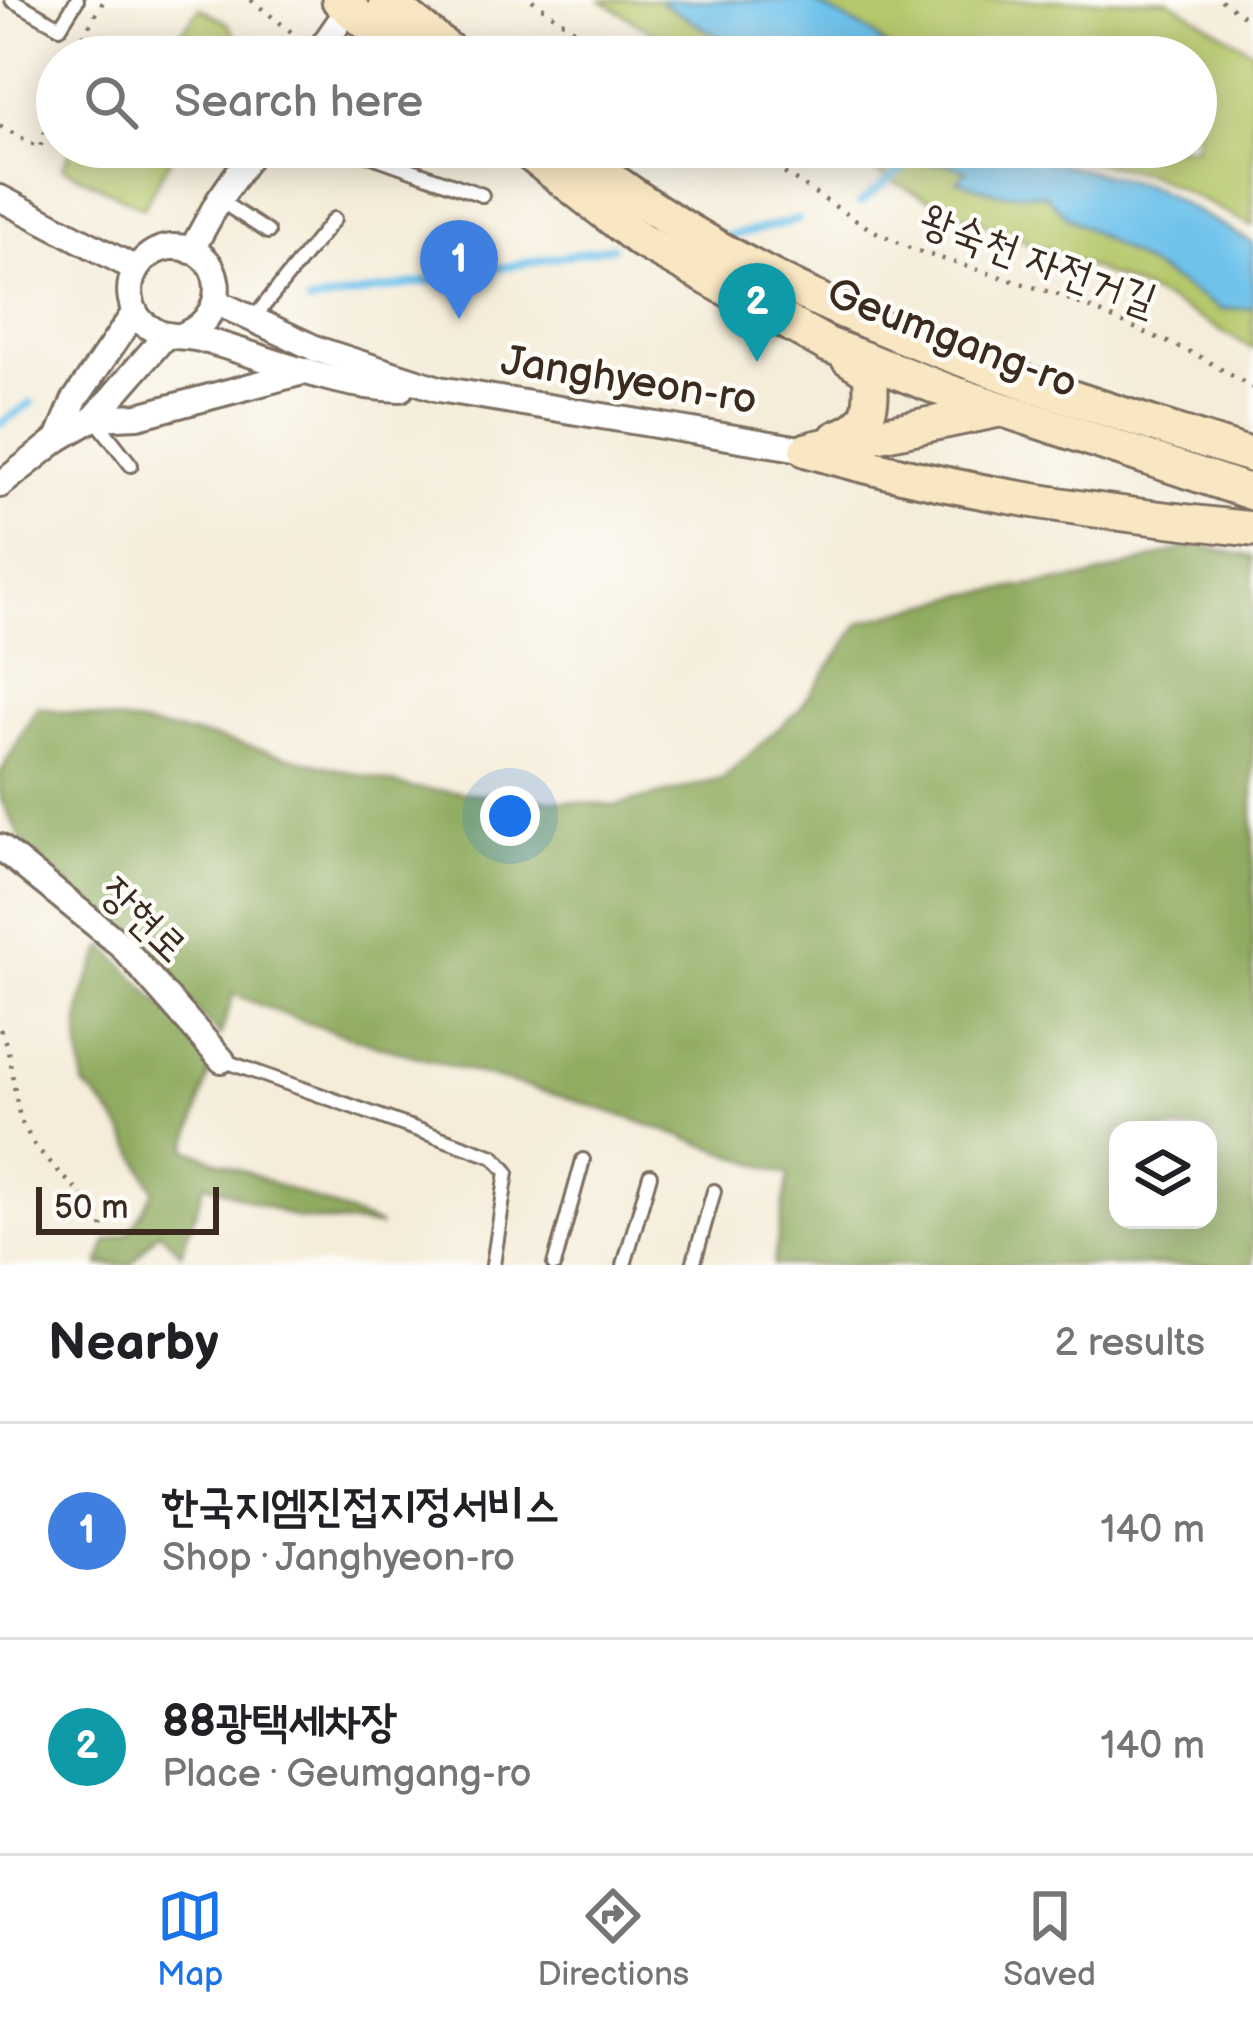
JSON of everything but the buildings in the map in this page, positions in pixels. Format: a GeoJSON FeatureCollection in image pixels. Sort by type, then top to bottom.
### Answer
{"type":"FeatureCollection","features":[{"type":"Feature","properties":{"kind":"main road"},"geometry":{"type":"LineString","coordinates":[[386,0],[431,36]]}},
{"type":"Feature","properties":{"kind":"main road"},"geometry":{"type":"LineString","coordinates":[[344,4],[383,36]]}},
{"type":"Feature","properties":{"kind":"main road","name":"Geumgang-ro"},"geometry":{"type":"LineString","coordinates":[[548,168],[640,240],[828,345],[1253,493]]}},
{"type":"Feature","properties":{"kind":"main road","name":"Geumgang-ro"},"geometry":{"type":"LineString","coordinates":[[597,168],[643,202],[772,280],[867,323],[1070,398],[1253,456]]}},
{"type":"Feature","properties":{"kind":"main road"},"geometry":{"type":"LineString","coordinates":[[807,450],[848,434],[862,424],[872,404],[870,372],[828,345]]}},
{"type":"Feature","properties":{"kind":"main road"},"geometry":{"type":"LineString","coordinates":[[807,450],[1070,398]]}},
{"type":"Feature","properties":{"kind":"main road"},"geometry":{"type":"LineString","coordinates":[[807,450],[904,478],[1008,498],[1253,529]]}},
{"type":"Feature","properties":{"kind":"street"},"geometry":{"type":"LineString","coordinates":[[326,36],[344,4]]}},
{"type":"Feature","properties":{"kind":"street"},"geometry":{"type":"LineString","coordinates":[[191,251],[241,168]]}},
{"type":"Feature","properties":{"kind":"street"},"geometry":{"type":"LineString","coordinates":[[0,198],[136,269]]}},
{"type":"Feature","properties":{"kind":"street"},"geometry":{"type":"LineString","coordinates":[[0,485],[58,439],[94,418],[176,334],[209,319],[216,302],[216,279],[210,266],[191,251],[158,250],[136,269],[130,283],[135,312],[144,324],[176,334],[308,370],[388,389],[439,389]]}},
{"type":"Feature","properties":{"kind":"street"},"geometry":{"type":"LineString","coordinates":[[216,302],[319,350],[439,389]]}},
{"type":"Feature","properties":{"kind":"street"},"geometry":{"type":"LineString","coordinates":[[58,439],[74,401],[135,312]]}},
{"type":"Feature","properties":{"kind":"street"},"geometry":{"type":"LineString","coordinates":[[94,418],[138,416],[308,370]]}},
{"type":"Feature","properties":{"kind":"street","name":"Janghyeon-ro"},"geometry":{"type":"LineString","coordinates":[[439,389],[807,450]]}},
{"type":"Feature","properties":{"kind":"street","name":"장현로"},"geometry":{"type":"LineString","coordinates":[[0,847],[121,945],[222,1060]]}},
{"type":"Feature","properties":{"kind":"lane"},"geometry":{"type":"LineString","coordinates":[[12,0],[59,27],[77,0]]}},
{"type":"Feature","properties":{"kind":"lane"},"geometry":{"type":"LineString","coordinates":[[407,168],[482,194]]}},
{"type":"Feature","properties":{"kind":"lane"},"geometry":{"type":"LineString","coordinates":[[219,200],[268,232]]}},
{"type":"Feature","properties":{"kind":"lane"},"geometry":{"type":"LineString","coordinates":[[253,319],[334,219]]}},
{"type":"Feature","properties":{"kind":"lane"},"geometry":{"type":"LineString","coordinates":[[94,418],[131,465]]}},
{"type":"Feature","properties":{"kind":"lane"},"geometry":{"type":"LineString","coordinates":[[222,1060],[494,1157],[507,1172],[493,1265]]}},
{"type":"Feature","properties":{"kind":"lane"},"geometry":{"type":"LineString","coordinates":[[554,1265],[583,1160]]}},
{"type":"Feature","properties":{"kind":"lane"},"geometry":{"type":"LineString","coordinates":[[624,1265],[650,1174]]}},
{"type":"Feature","properties":{"kind":"lane"},"geometry":{"type":"LineString","coordinates":[[693,1265],[714,1192]]}},
{"type":"Feature","properties":{"kind":"path"},"geometry":{"type":"LineString","coordinates":[[83,36],[104,0]]}},
{"type":"Feature","properties":{"kind":"path"},"geometry":{"type":"LineString","coordinates":[[251,0],[294,36]]}},
{"type":"Feature","properties":{"kind":"path"},"geometry":{"type":"LineString","coordinates":[[532,0],[583,36]]}},
{"type":"Feature","properties":{"kind":"path"},"geometry":{"type":"LineString","coordinates":[[1221,0],[1253,23]]}},
{"type":"Feature","properties":{"kind":"path"},"geometry":{"type":"LineString","coordinates":[[0,126],[36,146]]}},
{"type":"Feature","properties":{"kind":"path","name":"왕숙천 자전거길"},"geometry":{"type":"LineString","coordinates":[[776,168],[899,243],[1060,295],[1197,355],[1253,388]]}},
{"type":"Feature","properties":{"kind":"path"},"geometry":{"type":"LineString","coordinates":[[0,1029],[20,1119],[35,1146],[98,1213],[107,1241]]}},
{"type":"Feature","properties":{"kind":"green space"},"geometry":{"type":"Polygon","coordinates":[[[601,0],[658,0],[717,36],[658,36],[601,0]]]}},
{"type":"Feature","properties":{"kind":"green space"},"geometry":{"type":"Polygon","coordinates":[[[809,0],[1169,0],[1253,51],[1253,226],[1149,174],[1122,168],[1217,168],[1217,36],[873,34],[809,0]]]}},
{"type":"Feature","properties":{"kind":"green space"},"geometry":{"type":"Polygon","coordinates":[[[200,8],[227,23],[236,36],[178,36],[200,8]]]}},
{"type":"Feature","properties":{"kind":"green space"},"geometry":{"type":"Polygon","coordinates":[[[64,168],[165,168],[143,208],[64,168]]]}},
{"type":"Feature","properties":{"kind":"green space"},"geometry":{"type":"Polygon","coordinates":[[[870,168],[961,168],[968,170],[959,180],[998,193],[1044,194],[1069,218],[1221,309],[1253,308],[1253,349],[1167,301],[952,210],[870,168]]]}},
{"type":"Feature","properties":{"kind":"green space"},"geometry":{"type":"Polygon","coordinates":[[[1195,545],[1253,557],[1253,1265],[773,1265],[789,1175],[596,1107],[323,1028],[234,994],[220,1036],[129,934],[29,854],[0,798],[0,774],[37,707],[215,738],[412,788],[614,806],[722,779],[798,711],[861,622],[964,595],[1092,577],[1195,545]]]}},
{"type":"Feature","properties":{"kind":"green space"},"geometry":{"type":"Polygon","coordinates":[[[105,946],[213,1059],[187,1149],[381,1226],[299,1219],[205,1183],[181,1253],[159,1231],[131,1265],[99,1265],[107,1241],[129,1233],[154,1191],[116,1121],[84,1086],[82,999],[105,946]]]}},
{"type":"Feature","properties":{"kind":"water"},"geometry":{"type":"Polygon","coordinates":[[[658,0],[809,0],[875,36],[717,36],[658,0]]]}},
{"type":"Feature","properties":{"kind":"water"},"geometry":{"type":"Polygon","coordinates":[[[961,168],[1077,168],[1150,186],[1253,243],[1253,308],[1221,309],[1069,218],[1044,194],[998,193],[958,181],[967,170],[961,168]]]}},
{"type":"Feature","properties":{"kind":"waterway"},"geometry":{"type":"LineString","coordinates":[[860,203],[904,168]]}},
{"type":"Feature","properties":{"kind":"waterway"},"geometry":{"type":"LineString","coordinates":[[726,237],[798,220]]}},
{"type":"Feature","properties":{"kind":"waterway"},"geometry":{"type":"LineString","coordinates":[[309,303],[612,247]]}},
{"type":"Feature","properties":{"kind":"waterway"},"geometry":{"type":"LineString","coordinates":[[0,424],[31,403]]}},
{"type":"Feature","properties":{"kind":"place","name":"한국지엠진접지정서비스"},"geometry":{"type":"Point","coordinates":[459,319]}},
{"type":"Feature","properties":{"kind":"place","name":"88광택세차장"},"geometry":{"type":"Point","coordinates":[757,362]}}]}
